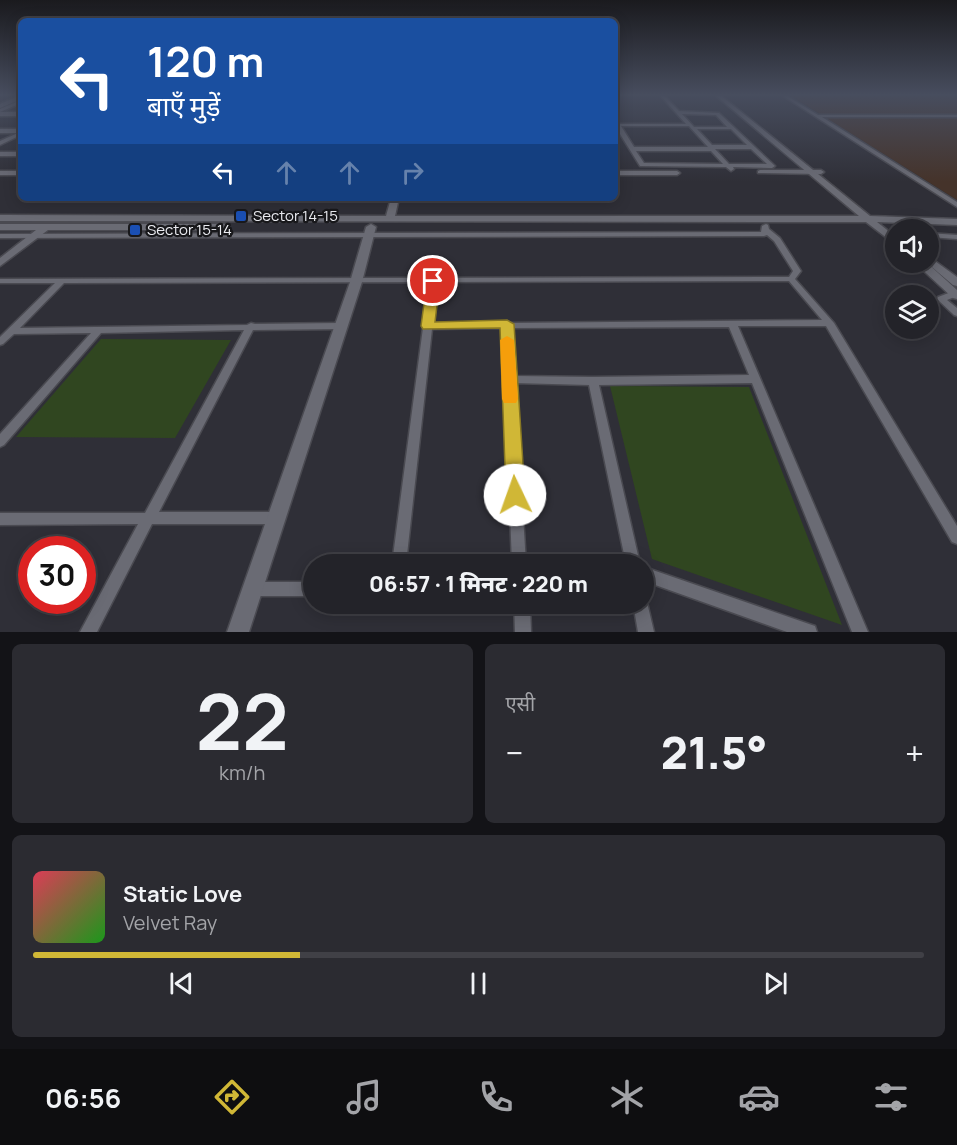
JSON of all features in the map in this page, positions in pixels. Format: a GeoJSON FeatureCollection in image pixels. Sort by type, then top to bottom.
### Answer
{"type":"FeatureCollection","features":[{"type":"Feature","properties":{"kind":"street"},"geometry":{"type":"LineString","coordinates":[[625,123],[732,128]]}},
{"type":"Feature","properties":{"kind":"street"},"geometry":{"type":"LineString","coordinates":[[688,123],[735,172]]}},
{"type":"Feature","properties":{"kind":"street"},"geometry":{"type":"LineString","coordinates":[[618,126],[642,165],[772,166],[727,123]]}},
{"type":"Feature","properties":{"kind":"street"},"geometry":{"type":"LineString","coordinates":[[752,123],[881,225]]}},
{"type":"Feature","properties":{"kind":"street"},"geometry":{"type":"LineString","coordinates":[[761,123],[821,172],[881,225]]}},
{"type":"Feature","properties":{"kind":"street"},"geometry":{"type":"LineString","coordinates":[[830,123],[957,205]]}},
{"type":"Feature","properties":{"kind":"street"},"geometry":{"type":"LineString","coordinates":[[0,130],[18,132]]}},
{"type":"Feature","properties":{"kind":"street"},"geometry":{"type":"LineString","coordinates":[[0,143],[18,134]]}},
{"type":"Feature","properties":{"kind":"street"},"geometry":{"type":"LineString","coordinates":[[631,149],[753,147]]}},
{"type":"Feature","properties":{"kind":"street"},"geometry":{"type":"LineString","coordinates":[[0,154],[18,154]]}},
{"type":"Feature","properties":{"kind":"street"},"geometry":{"type":"LineString","coordinates":[[618,173],[821,172]]}},
{"type":"Feature","properties":{"kind":"street"},"geometry":{"type":"LineString","coordinates":[[0,173],[18,173]]}},
{"type":"Feature","properties":{"kind":"street"},"geometry":{"type":"LineString","coordinates":[[238,632],[340,326],[379,226],[393,201]]}},
{"type":"Feature","properties":{"kind":"street"},"geometry":{"type":"LineString","coordinates":[[0,218],[379,226],[766,228],[957,222]]}},
{"type":"Feature","properties":{"kind":"street"},"geometry":{"type":"LineString","coordinates":[[0,263],[58,218]]}},
{"type":"Feature","properties":{"kind":"street"},"geometry":{"type":"LineString","coordinates":[[0,228],[881,225],[957,229]]}},
{"type":"Feature","properties":{"kind":"street"},"geometry":{"type":"LineString","coordinates":[[0,236],[34,237],[379,226]]}},
{"type":"Feature","properties":{"kind":"street"},"geometry":{"type":"LineString","coordinates":[[766,228],[777,240],[797,271],[791,279]]}},
{"type":"Feature","properties":{"kind":"street"},"geometry":{"type":"LineString","coordinates":[[939,236],[957,237]]}},
{"type":"Feature","properties":{"kind":"street"},"geometry":{"type":"LineString","coordinates":[[939,272],[956,291]]}},
{"type":"Feature","properties":{"kind":"street"},"geometry":{"type":"LineString","coordinates":[[933,273],[956,291]]}},
{"type":"Feature","properties":{"kind":"street"},"geometry":{"type":"LineString","coordinates":[[0,281],[356,282],[791,279],[829,323],[957,538]]}},
{"type":"Feature","properties":{"kind":"street"},"geometry":{"type":"LineString","coordinates":[[0,342],[62,281]]}},
{"type":"Feature","properties":{"kind":"street"},"geometry":{"type":"LineString","coordinates":[[400,554],[433,281]]}},
{"type":"Feature","properties":{"kind":"street"},"geometry":{"type":"LineString","coordinates":[[956,291],[941,298],[957,313]]}},
{"type":"Feature","properties":{"kind":"street"},"geometry":{"type":"LineString","coordinates":[[428,326],[829,323]]}},
{"type":"Feature","properties":{"kind":"street"},"geometry":{"type":"LineString","coordinates":[[507,324],[518,554]]}},
{"type":"Feature","properties":{"kind":"street"},"geometry":{"type":"LineString","coordinates":[[733,325],[860,632]]}},
{"type":"Feature","properties":{"kind":"street"},"geometry":{"type":"LineString","coordinates":[[88,632],[251,326]]}},
{"type":"Feature","properties":{"kind":"street"},"geometry":{"type":"LineString","coordinates":[[12,331],[340,326]]}},
{"type":"Feature","properties":{"kind":"street"},"geometry":{"type":"LineString","coordinates":[[0,442],[99,329]]}},
{"type":"Feature","properties":{"kind":"street"},"geometry":{"type":"LineString","coordinates":[[509,379],[593,381],[756,379]]}},
{"type":"Feature","properties":{"kind":"street"},"geometry":{"type":"LineString","coordinates":[[593,381],[631,554]]}},
{"type":"Feature","properties":{"kind":"street"},"geometry":{"type":"LineString","coordinates":[[0,519],[276,518]]}},
{"type":"Feature","properties":{"kind":"street"},"geometry":{"type":"LineString","coordinates":[[654,578],[809,632]]}},
{"type":"Feature","properties":{"kind":"street"},"geometry":{"type":"LineString","coordinates":[[251,589],[303,589]]}},
{"type":"Feature","properties":{"kind":"street"},"geometry":{"type":"LineString","coordinates":[[522,614],[523,632]]}},
{"type":"Feature","properties":{"kind":"street"},"geometry":{"type":"LineString","coordinates":[[643,614],[646,632]]}},
{"type":"Feature","properties":{"kind":"shaded area"},"geometry":{"type":"Polygon","coordinates":[[[835,123],[957,123],[957,200],[835,123]]]}},
{"type":"Feature","properties":{"kind":"green space"},"geometry":{"type":"Polygon","coordinates":[[[101,339],[231,340],[175,438],[16,437],[101,339]]]}},
{"type":"Feature","properties":{"kind":"green space"},"geometry":{"type":"Polygon","coordinates":[[[610,386],[749,387],[842,625],[654,560],[654,554],[651,554],[610,386]]]}},
{"type":"Feature","properties":{"kind":"slow traffic"},"geometry":{"type":"LineString","coordinates":[[507,340],[510,399]]}},
{"type":"Feature","properties":{"kind":"place","name":"Sector 14-15"},"geometry":{"type":"Point","coordinates":[241,216]}},
{"type":"Feature","properties":{"kind":"place","name":"Sector 15-14"},"geometry":{"type":"Point","coordinates":[135,230]}},
{"type":"Feature","properties":{"kind":"route"},"geometry":{"type":"LineString","coordinates":[[433,281],[428,326],[507,324],[515,495]]}}]}
